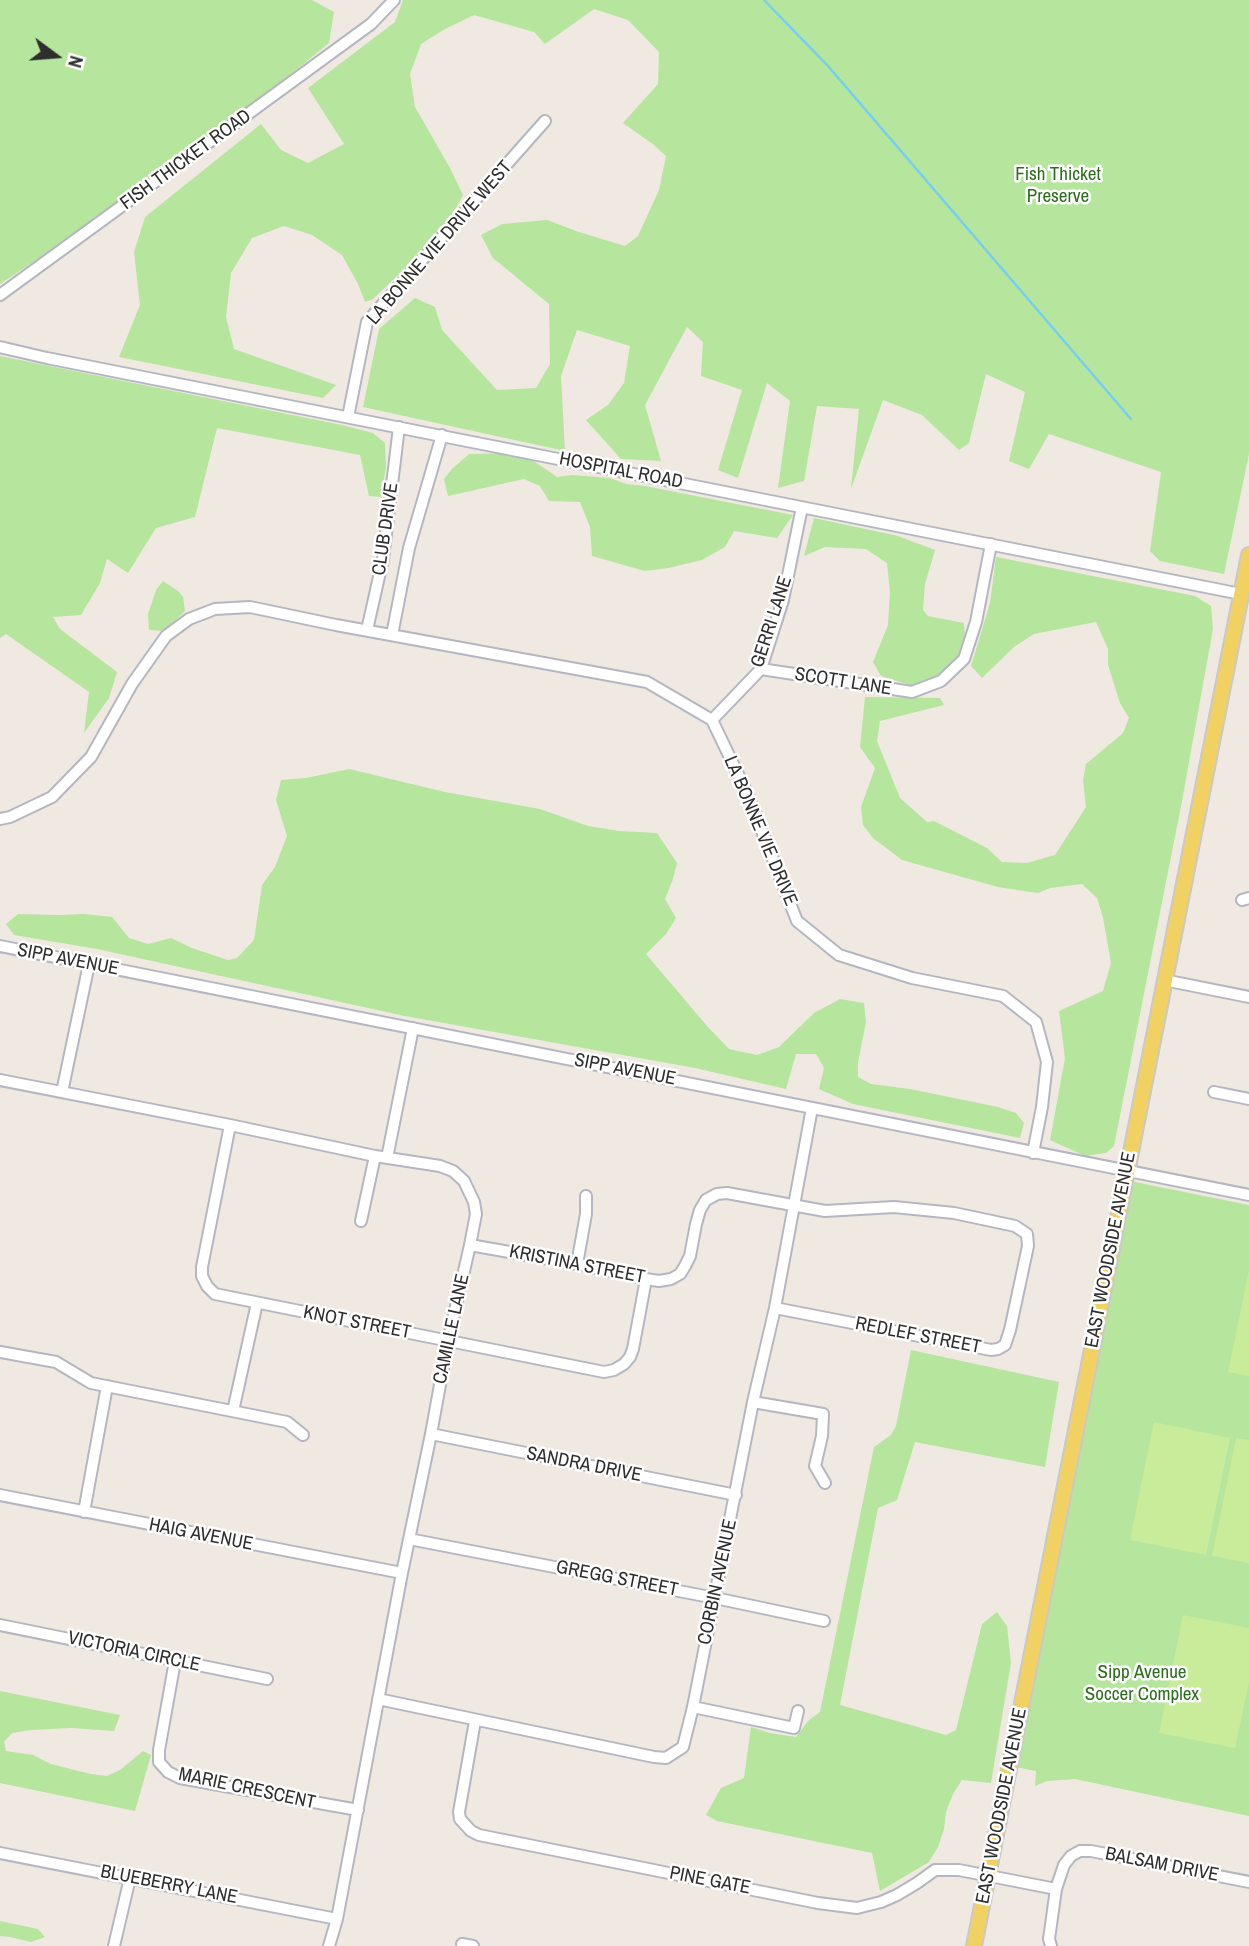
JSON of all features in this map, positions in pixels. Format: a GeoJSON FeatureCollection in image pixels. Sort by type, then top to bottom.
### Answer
{"type":"FeatureCollection","features":[{"type":"Feature","properties":{"kind":"main road","name":"EAST WOODSIDE AVENUE"},"geometry":{"type":"LineString","coordinates":[[974,1946],[1249,555]]}},
{"type":"Feature","properties":{"kind":"street","name":"FISH THICKET ROAD"},"geometry":{"type":"LineString","coordinates":[[0,295],[371,24],[394,0]]}},
{"type":"Feature","properties":{"kind":"street","name":"LA BONNE VIE DRIVE WEST"},"geometry":{"type":"LineString","coordinates":[[348,417],[367,322],[545,121]]}},
{"type":"Feature","properties":{"kind":"street","name":"HOSPITAL ROAD"},"geometry":{"type":"LineString","coordinates":[[0,347],[1241,594]]}},
{"type":"Feature","properties":{"kind":"street","name":"CLUB DRIVE"},"geometry":{"type":"LineString","coordinates":[[367,630],[383,559],[399,427]]}},
{"type":"Feature","properties":{"kind":"street"},"geometry":{"type":"LineString","coordinates":[[392,635],[409,548],[442,435]]}},
{"type":"Feature","properties":{"kind":"street","name":"GERRI LANE"},"geometry":{"type":"LineString","coordinates":[[712,720],[761,669],[783,600],[802,507]]}},
{"type":"Feature","properties":{"kind":"street","name":"SCOTT LANE"},"geometry":{"type":"LineString","coordinates":[[761,669],[912,692],[941,681],[964,659],[976,622],[991,544]]}},
{"type":"Feature","properties":{"kind":"street"},"geometry":{"type":"LineString","coordinates":[[0,819],[52,797],[91,757],[132,684],[166,636],[189,619],[215,609],[250,607],[647,682],[712,720]]}},
{"type":"Feature","properties":{"kind":"street","name":"LA BONNE VIE DRIVE"},"geometry":{"type":"LineString","coordinates":[[712,720],[748,795],[797,921],[839,955],[912,978],[1003,996],[1036,1022],[1047,1062],[1033,1153]]}},
{"type":"Feature","properties":{"kind":"street","name":"SIPP AVENUE"},"geometry":{"type":"LineString","coordinates":[[0,946],[1249,1195]]}},
{"type":"Feature","properties":{"kind":"street"},"geometry":{"type":"LineString","coordinates":[[61,1092],[89,964]]}},
{"type":"Feature","properties":{"kind":"street"},"geometry":{"type":"LineString","coordinates":[[1164,980],[1249,997]]}},
{"type":"Feature","properties":{"kind":"street"},"geometry":{"type":"LineString","coordinates":[[387,1158],[413,1028]]}},
{"type":"Feature","properties":{"kind":"street","name":"CAMILLE LANE"},"geometry":{"type":"LineString","coordinates":[[0,1080],[375,1156],[440,1166],[453,1171],[464,1181],[474,1202],[476,1214],[470,1245],[448,1341],[337,1919],[329,1946]]}},
{"type":"Feature","properties":{"kind":"street"},"geometry":{"type":"LineString","coordinates":[[1214,1092],[1249,1099]]}},
{"type":"Feature","properties":{"kind":"street","name":"CORBIN AVENUE"},"geometry":{"type":"LineString","coordinates":[[378,1699],[654,1757],[666,1758],[683,1747],[753,1402],[775,1308],[812,1108]]}},
{"type":"Feature","properties":{"kind":"street","name":"KNOT STREET"},"geometry":{"type":"LineString","coordinates":[[230,1125],[202,1267],[206,1286],[215,1294],[604,1372],[614,1370],[630,1357],[646,1279]]}},
{"type":"Feature","properties":{"kind":"street"},"geometry":{"type":"LineString","coordinates":[[360,1222],[375,1156]]}},
{"type":"Feature","properties":{"kind":"street","name":"KRISTINA STREET"},"geometry":{"type":"LineString","coordinates":[[470,1245],[646,1279],[671,1279],[680,1274],[690,1256],[700,1210],[706,1200],[717,1194],[727,1193],[794,1206]]}},
{"type":"Feature","properties":{"kind":"street"},"geometry":{"type":"LineString","coordinates":[[577,1264],[586,1214],[586,1196]]}},
{"type":"Feature","properties":{"kind":"street","name":"REDLEF STREET"},"geometry":{"type":"LineString","coordinates":[[775,1308],[991,1350],[998,1349],[1004,1345],[1010,1330],[1028,1246],[1027,1234],[1015,1226],[954,1213],[894,1207],[825,1211],[794,1206]]}},
{"type":"Feature","properties":{"kind":"street"},"geometry":{"type":"LineString","coordinates":[[233,1411],[257,1303]]}},
{"type":"Feature","properties":{"kind":"street"},"geometry":{"type":"LineString","coordinates":[[0,1352],[56,1362],[91,1382],[107,1386],[287,1422],[303,1435]]}},
{"type":"Feature","properties":{"kind":"street"},"geometry":{"type":"LineString","coordinates":[[83,1512],[107,1386]]}},
{"type":"Feature","properties":{"kind":"street"},"geometry":{"type":"LineString","coordinates":[[753,1402],[823,1414],[822,1436],[815,1466],[825,1483]]}},
{"type":"Feature","properties":{"kind":"street","name":"SANDRA DRIVE"},"geometry":{"type":"LineString","coordinates":[[431,1434],[736,1495]]}},
{"type":"Feature","properties":{"kind":"street","name":"HAIG AVENUE"},"geometry":{"type":"LineString","coordinates":[[0,1495],[402,1573]]}},
{"type":"Feature","properties":{"kind":"street","name":"GREGG STREET"},"geometry":{"type":"LineString","coordinates":[[409,1539],[824,1621]]}},
{"type":"Feature","properties":{"kind":"street","name":"VICTORIA CIRCLE"},"geometry":{"type":"LineString","coordinates":[[0,1625],[267,1679]]}},
{"type":"Feature","properties":{"kind":"street","name":"MARIE CRESCENT"},"geometry":{"type":"LineString","coordinates":[[175,1661],[159,1750],[159,1762],[168,1772],[180,1778],[358,1810]]}},
{"type":"Feature","properties":{"kind":"street"},"geometry":{"type":"LineString","coordinates":[[693,1707],[794,1728],[798,1711]]}},
{"type":"Feature","properties":{"kind":"street","name":"PINE GATE"},"geometry":{"type":"LineString","coordinates":[[475,1721],[459,1812],[460,1819],[479,1835],[818,1903],[857,1908],[889,1898],[935,1870],[959,1870],[1056,1889]]}},
{"type":"Feature","properties":{"kind":"street","name":"BALSAM DRIVE"},"geometry":{"type":"LineString","coordinates":[[1051,1946],[1049,1939],[1056,1889],[1064,1864],[1080,1851],[1249,1882]]}},
{"type":"Feature","properties":{"kind":"street","name":"BLUEBERRY LANE"},"geometry":{"type":"LineString","coordinates":[[0,1853],[337,1919]]}},
{"type":"Feature","properties":{"kind":"street"},"geometry":{"type":"LineString","coordinates":[[114,1946],[130,1878]]}},
{"type":"Feature","properties":{"kind":"green space"},"geometry":{"type":"Polygon","coordinates":[[[0,0],[312,0],[334,12],[329,43],[285,79],[74,235],[0,284],[0,0]]]}},
{"type":"Feature","properties":{"kind":"green space","name":"Fish Thicket Preserve"},"geometry":{"type":"Polygon","coordinates":[[[403,0],[1249,0],[1249,454],[1224,574],[1160,561],[1150,551],[1161,472],[1049,434],[1029,469],[1009,461],[1025,392],[986,374],[969,443],[959,450],[922,415],[883,400],[851,489],[859,409],[817,406],[804,481],[778,488],[790,401],[767,383],[738,478],[718,470],[742,390],[701,376],[703,342],[687,327],[645,405],[661,461],[621,459],[586,420],[608,405],[624,383],[630,346],[577,330],[561,376],[565,451],[363,407],[379,329],[415,298],[435,307],[442,330],[497,390],[536,388],[550,364],[549,304],[493,258],[481,235],[502,224],[547,220],[625,246],[638,236],[659,190],[666,156],[623,123],[658,84],[659,52],[628,20],[594,9],[545,44],[534,32],[474,15],[421,44],[410,74],[415,107],[463,195],[443,232],[373,299],[365,302],[342,255],[312,235],[284,226],[252,238],[231,273],[226,317],[234,349],[336,385],[323,398],[119,357],[140,305],[134,252],[145,217],[261,124],[281,150],[308,163],[344,144],[308,88],[395,22],[403,0]]]}},
{"type":"Feature","properties":{"kind":"green space"},"geometry":{"type":"Polygon","coordinates":[[[0,356],[373,433],[385,443],[386,467],[381,497],[369,496],[360,455],[217,428],[195,517],[156,528],[128,573],[107,559],[100,583],[81,615],[53,617],[60,629],[117,672],[109,698],[84,733],[89,692],[6,634],[0,638],[0,356]]]}},
{"type":"Feature","properties":{"kind":"green space"},"geometry":{"type":"Polygon","coordinates":[[[517,453],[557,477],[572,475],[610,478],[626,484],[793,515],[777,538],[734,531],[725,547],[702,560],[645,571],[592,556],[590,527],[580,502],[549,501],[540,486],[524,479],[448,496],[444,479],[469,454],[517,453]]]}},
{"type":"Feature","properties":{"kind":"green space"},"geometry":{"type":"Polygon","coordinates":[[[814,518],[898,536],[935,550],[925,584],[923,610],[928,616],[964,623],[965,637],[956,660],[938,675],[913,686],[881,676],[873,662],[888,625],[890,592],[887,563],[866,549],[825,547],[804,556],[814,518]]]}},
{"type":"Feature","properties":{"kind":"green space"},"geometry":{"type":"Polygon","coordinates":[[[996,557],[1195,596],[1211,606],[1213,629],[1182,801],[1114,1146],[1106,1153],[1085,1156],[1050,1140],[1065,1058],[1059,1011],[1103,991],[1111,963],[1097,898],[1082,884],[1050,888],[1038,893],[998,887],[902,860],[873,838],[863,825],[861,807],[875,768],[860,747],[865,697],[940,698],[944,705],[880,721],[877,741],[900,798],[927,822],[934,821],[987,848],[1002,862],[1027,863],[1055,855],[1086,807],[1083,780],[1086,764],[1123,733],[1129,718],[1120,703],[1108,665],[1108,649],[1096,622],[1034,634],[1014,647],[982,678],[971,666],[990,603],[996,557]]]}},
{"type":"Feature","properties":{"kind":"green space"},"geometry":{"type":"Polygon","coordinates":[[[163,581],[183,597],[185,611],[164,631],[149,630],[148,614],[156,590],[163,581]]]}},
{"type":"Feature","properties":{"kind":"green space"},"geometry":{"type":"Polygon","coordinates":[[[349,769],[445,792],[540,809],[588,826],[657,833],[677,863],[665,899],[676,918],[666,934],[646,954],[729,1049],[757,1055],[779,1047],[814,1013],[840,999],[864,1003],[866,1022],[858,1077],[871,1084],[910,1089],[1016,1113],[1024,1123],[1020,1138],[853,1104],[819,1089],[824,1068],[816,1054],[796,1054],[786,1089],[695,1068],[405,1016],[97,949],[14,935],[6,924],[18,914],[84,914],[112,917],[129,938],[148,944],[171,938],[228,960],[237,958],[254,940],[262,885],[275,867],[287,836],[276,800],[281,780],[349,769]]]}},
{"type":"Feature","properties":{"kind":"green space","name":"Sipp Avenue Soccer Complex"},"geometry":{"type":"Polygon","coordinates":[[[1130,1181],[1249,1205],[1249,1816],[1075,1779],[1047,1781],[1035,1786],[1036,1771],[1016,1767],[1130,1181]]]}},
{"type":"Feature","properties":{"kind":"green space"},"geometry":{"type":"Polygon","coordinates":[[[1249,1270],[1249,1376],[1228,1372],[1249,1270]]]}},
{"type":"Feature","properties":{"kind":"green space"},"geometry":{"type":"Polygon","coordinates":[[[911,1350],[1059,1382],[1045,1467],[915,1442],[897,1500],[878,1508],[840,1705],[946,1735],[956,1730],[982,1624],[997,1612],[1007,1626],[1011,1663],[991,1783],[962,1780],[953,1794],[938,1847],[929,1862],[880,1891],[872,1853],[717,1821],[706,1815],[721,1788],[744,1778],[751,1727],[796,1737],[809,1720],[820,1712],[874,1447],[891,1435],[896,1426],[911,1350]]]}},
{"type":"Feature","properties":{"kind":"green space"},"geometry":{"type":"Polygon","coordinates":[[[1154,1422],[1230,1438],[1206,1555],[1130,1540],[1154,1422]]]}},
{"type":"Feature","properties":{"kind":"green space"},"geometry":{"type":"Polygon","coordinates":[[[1236,1438],[1249,1440],[1249,1563],[1212,1556],[1236,1438]]]}},
{"type":"Feature","properties":{"kind":"green space"},"geometry":{"type":"Polygon","coordinates":[[[1183,1615],[1249,1628],[1249,1682],[1235,1748],[1159,1733],[1183,1615]]]}},
{"type":"Feature","properties":{"kind":"green space"},"geometry":{"type":"Polygon","coordinates":[[[0,1691],[120,1715],[114,1731],[71,1728],[30,1730],[12,1733],[4,1742],[6,1751],[33,1755],[51,1764],[107,1776],[120,1770],[143,1751],[151,1755],[135,1811],[0,1783],[0,1691]]]}},
{"type":"Feature","properties":{"kind":"green space"},"geometry":{"type":"Polygon","coordinates":[[[0,1921],[38,1929],[45,1937],[31,1942],[0,1936],[0,1921]]]}},
{"type":"Feature","properties":{"kind":"waterway"},"geometry":{"type":"LineString","coordinates":[[764,0],[828,66],[1131,419]]}}]}
